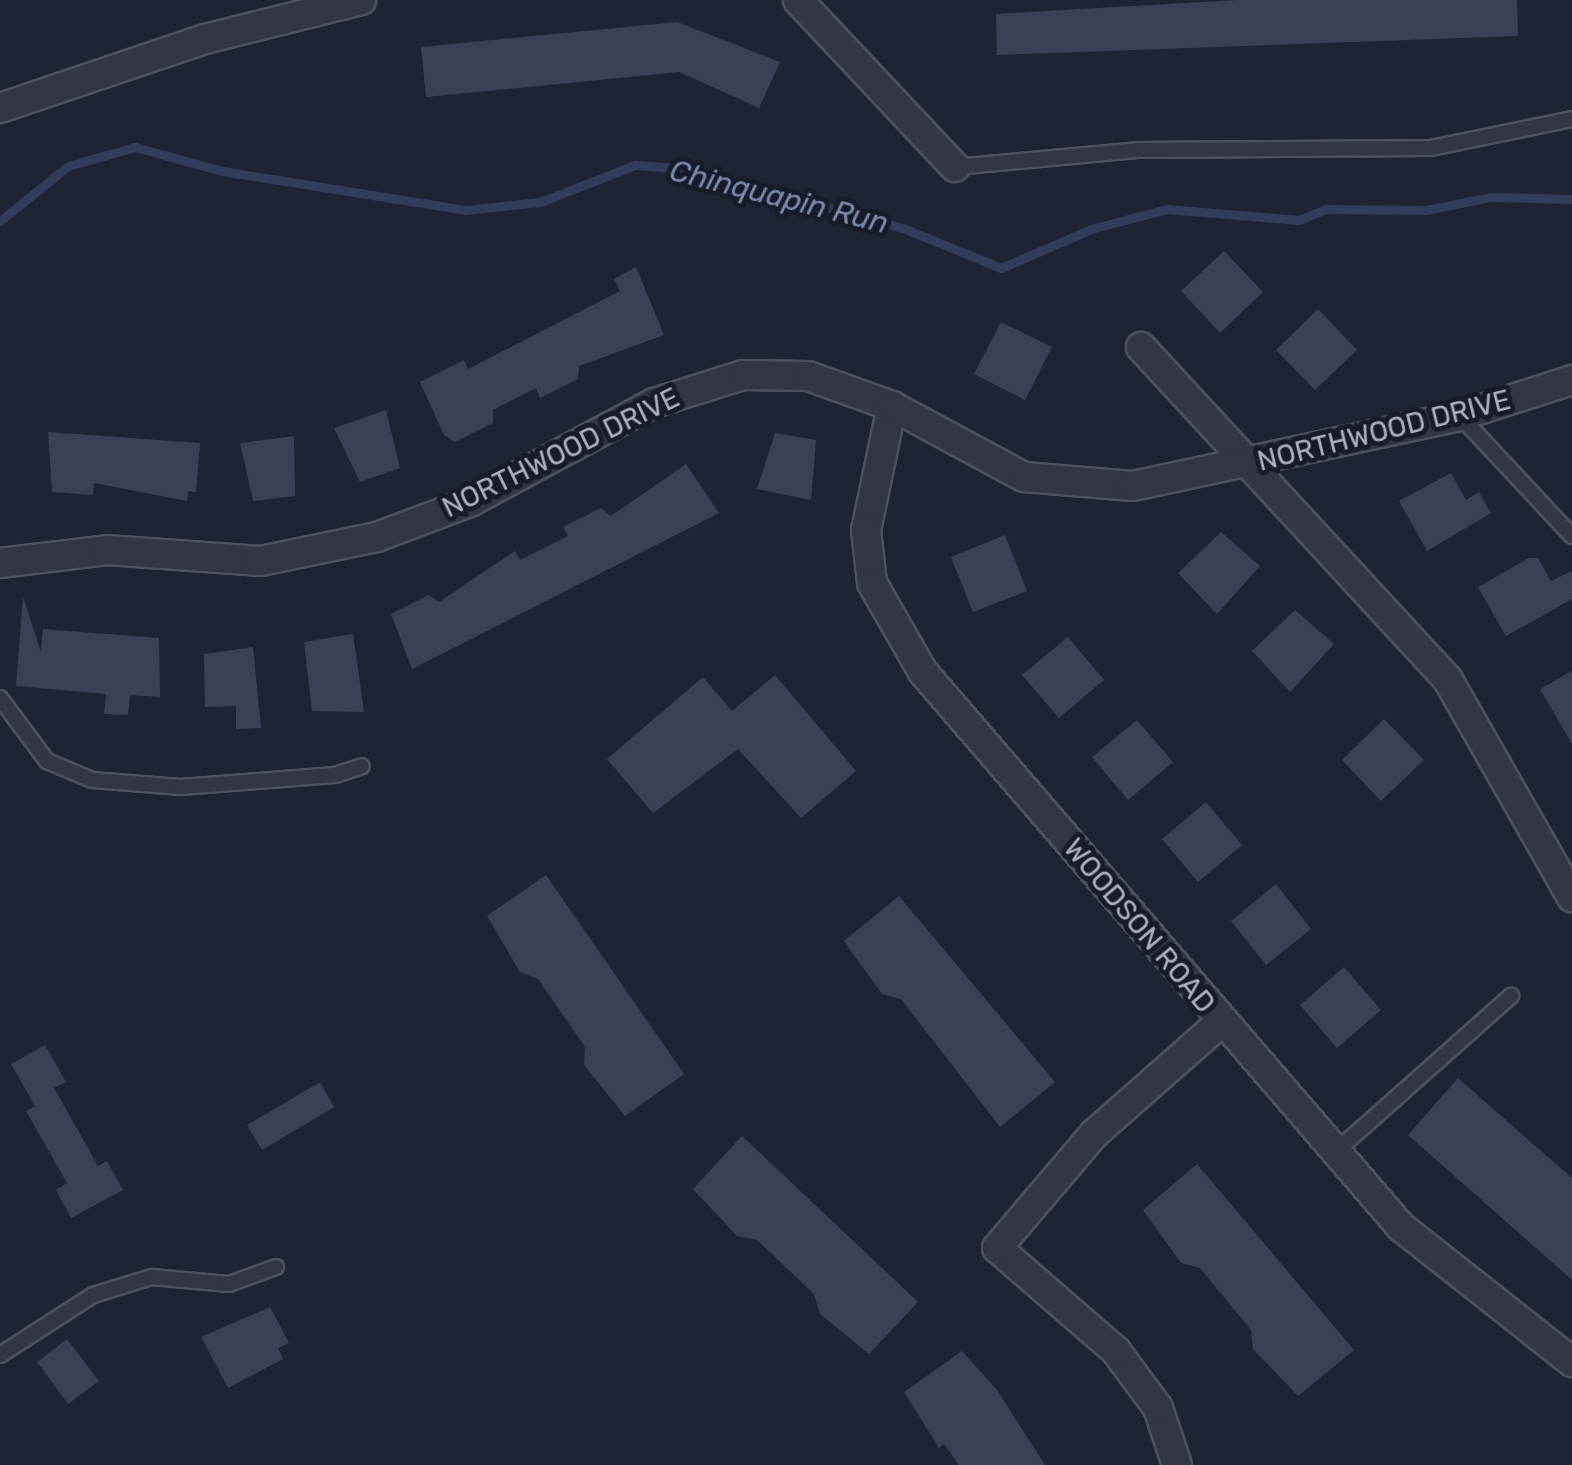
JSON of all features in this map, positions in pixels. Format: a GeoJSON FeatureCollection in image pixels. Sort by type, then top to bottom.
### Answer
{"type":"FeatureCollection","features":[{"type":"Feature","properties":{"kind":"street"},"geometry":{"type":"LineString","coordinates":[[0,108],[314,4],[360,0]]}},
{"type":"Feature","properties":{"kind":"street"},"geometry":{"type":"LineString","coordinates":[[798,0],[954,167]]}},
{"type":"Feature","properties":{"kind":"street"},"geometry":{"type":"LineString","coordinates":[[1141,347],[1448,680],[1571,892]]}},
{"type":"Feature","properties":{"kind":"street","name":"NORTHWOOD DRIVE"},"geometry":{"type":"LineString","coordinates":[[0,563],[107,550],[262,560],[377,538],[470,502],[654,403],[743,376],[808,376],[892,406],[1024,477],[1134,486],[1250,465],[1460,416],[1572,380]]}},
{"type":"Feature","properties":{"kind":"street","name":"WOODSON ROAD"},"geometry":{"type":"LineString","coordinates":[[892,406],[866,530],[872,583],[888,623],[1221,1022],[1401,1227],[1572,1362]]}},
{"type":"Feature","properties":{"kind":"street"},"geometry":{"type":"LineString","coordinates":[[1177,1465],[1158,1408],[1116,1351],[997,1248],[1094,1134],[1221,1022]]}},
{"type":"Feature","properties":{"kind":"lane"},"geometry":{"type":"LineString","coordinates":[[954,167],[1137,150],[1431,148],[1572,119]]}},
{"type":"Feature","properties":{"kind":"lane"},"geometry":{"type":"LineString","coordinates":[[1460,416],[1572,536]]}},
{"type":"Feature","properties":{"kind":"lane"},"geometry":{"type":"LineString","coordinates":[[0,698],[47,761],[92,780],[181,787],[335,775],[362,766]]}},
{"type":"Feature","properties":{"kind":"lane"},"geometry":{"type":"LineString","coordinates":[[1334,1153],[1511,996]]}},
{"type":"Feature","properties":{"kind":"lane"},"geometry":{"type":"LineString","coordinates":[[0,1355],[93,1295],[152,1276],[229,1284],[276,1267]]}},
{"type":"Feature","properties":{"kind":"building"},"geometry":{"type":"Polygon","coordinates":[[[1237,0],[1517,0],[1518,36],[997,55],[996,14],[1237,0]]]}},
{"type":"Feature","properties":{"kind":"building"},"geometry":{"type":"Polygon","coordinates":[[[677,22],[780,62],[759,108],[679,72],[426,97],[421,47],[677,22]]]}},
{"type":"Feature","properties":{"kind":"building"},"geometry":{"type":"Polygon","coordinates":[[[1224,251],[1263,292],[1220,333],[1181,291],[1224,251]]]}},
{"type":"Feature","properties":{"kind":"building"},"geometry":{"type":"Polygon","coordinates":[[[636,267],[664,335],[579,366],[578,379],[540,398],[536,388],[493,410],[493,423],[455,442],[444,435],[420,382],[464,360],[468,369],[620,291],[614,279],[636,267]]]}},
{"type":"Feature","properties":{"kind":"building"},"geometry":{"type":"Polygon","coordinates":[[[1318,309],[1357,350],[1315,390],[1276,350],[1318,309]]]}},
{"type":"Feature","properties":{"kind":"building"},"geometry":{"type":"Polygon","coordinates":[[[1001,322],[1052,347],[1025,400],[974,374],[1001,322]]]}},
{"type":"Feature","properties":{"kind":"building"},"geometry":{"type":"Polygon","coordinates":[[[386,410],[400,468],[360,482],[334,428],[386,410]]]}},
{"type":"Feature","properties":{"kind":"building"},"geometry":{"type":"Polygon","coordinates":[[[48,432],[200,443],[196,492],[188,491],[187,501],[94,483],[93,495],[52,492],[48,432]]]}},
{"type":"Feature","properties":{"kind":"building"},"geometry":{"type":"Polygon","coordinates":[[[775,433],[816,440],[811,500],[757,489],[775,433]]]}},
{"type":"Feature","properties":{"kind":"building"},"geometry":{"type":"Polygon","coordinates":[[[294,436],[295,496],[253,501],[240,443],[294,436]]]}},
{"type":"Feature","properties":{"kind":"building"},"geometry":{"type":"Polygon","coordinates":[[[686,464],[719,513],[412,669],[391,614],[429,595],[439,602],[515,551],[520,560],[568,536],[563,527],[601,508],[611,516],[686,464]]]}},
{"type":"Feature","properties":{"kind":"building"},"geometry":{"type":"Polygon","coordinates":[[[1451,473],[1466,500],[1479,492],[1491,513],[1427,551],[1399,501],[1451,473]]]}},
{"type":"Feature","properties":{"kind":"building"},"geometry":{"type":"Polygon","coordinates":[[[1221,532],[1260,566],[1217,614],[1178,573],[1221,532]]]}},
{"type":"Feature","properties":{"kind":"building"},"geometry":{"type":"Polygon","coordinates":[[[1005,535],[1027,591],[973,612],[951,557],[1005,535]]]}},
{"type":"Feature","properties":{"kind":"building"},"geometry":{"type":"Polygon","coordinates":[[[1529,558],[1538,558],[1551,581],[1572,571],[1572,599],[1506,636],[1478,587],[1529,558]]]}},
{"type":"Feature","properties":{"kind":"building"},"geometry":{"type":"Polygon","coordinates":[[[23,597],[41,652],[43,629],[159,638],[160,697],[130,695],[128,715],[104,714],[106,694],[16,686],[23,597]]]}},
{"type":"Feature","properties":{"kind":"building"},"geometry":{"type":"Polygon","coordinates":[[[1295,610],[1334,644],[1290,692],[1252,651],[1295,610]]]}},
{"type":"Feature","properties":{"kind":"building"},"geometry":{"type":"Polygon","coordinates":[[[353,634],[364,712],[312,711],[304,642],[353,634]]]}},
{"type":"Feature","properties":{"kind":"building"},"geometry":{"type":"Polygon","coordinates":[[[1068,637],[1104,680],[1059,718],[1022,675],[1068,637]]]}},
{"type":"Feature","properties":{"kind":"building"},"geometry":{"type":"Polygon","coordinates":[[[253,647],[261,728],[236,729],[236,706],[205,707],[204,654],[253,647]]]}},
{"type":"Feature","properties":{"kind":"building"},"geometry":{"type":"Polygon","coordinates":[[[1572,671],[1572,744],[1540,689],[1572,671]]]}},
{"type":"Feature","properties":{"kind":"building"},"geometry":{"type":"Polygon","coordinates":[[[775,675],[856,771],[801,818],[738,749],[653,813],[607,759],[703,677],[732,711],[775,675]]]}},
{"type":"Feature","properties":{"kind":"building"},"geometry":{"type":"Polygon","coordinates":[[[1384,719],[1424,760],[1381,801],[1342,760],[1384,719]]]}},
{"type":"Feature","properties":{"kind":"building"},"geometry":{"type":"Polygon","coordinates":[[[1137,720],[1173,762],[1128,800],[1092,757],[1137,720]]]}},
{"type":"Feature","properties":{"kind":"building"},"geometry":{"type":"Polygon","coordinates":[[[1206,802],[1242,845],[1198,882],[1162,839],[1206,802]]]}},
{"type":"Feature","properties":{"kind":"building"},"geometry":{"type":"Polygon","coordinates":[[[546,875],[684,1074],[625,1116],[584,1065],[585,1047],[561,1012],[538,979],[520,972],[487,916],[546,875]]]}},
{"type":"Feature","properties":{"kind":"building"},"geometry":{"type":"Polygon","coordinates":[[[1276,884],[1311,929],[1266,965],[1231,921],[1276,884]]]}},
{"type":"Feature","properties":{"kind":"building"},"geometry":{"type":"Polygon","coordinates":[[[899,896],[1055,1082],[1000,1127],[901,999],[882,994],[844,941],[899,896]]]}},
{"type":"Feature","properties":{"kind":"building"},"geometry":{"type":"Polygon","coordinates":[[[1344,967],[1381,1010],[1337,1048],[1300,1005],[1344,967]]]}},
{"type":"Feature","properties":{"kind":"building"},"geometry":{"type":"Polygon","coordinates":[[[45,1045],[66,1082],[54,1088],[98,1166],[107,1161],[123,1190],[71,1218],[56,1190],[67,1183],[26,1111],[35,1106],[11,1064],[45,1045]]]}},
{"type":"Feature","properties":{"kind":"building"},"geometry":{"type":"Polygon","coordinates":[[[1458,1078],[1572,1178],[1572,1280],[1408,1135],[1458,1078]]]}},
{"type":"Feature","properties":{"kind":"building"},"geometry":{"type":"Polygon","coordinates":[[[320,1082],[334,1107],[262,1150],[247,1125],[320,1082]]]}},
{"type":"Feature","properties":{"kind":"building"},"geometry":{"type":"Polygon","coordinates":[[[742,1136],[918,1302],[869,1354],[820,1314],[814,1294],[757,1240],[737,1236],[693,1189],[742,1136]]]}},
{"type":"Feature","properties":{"kind":"building"},"geometry":{"type":"Polygon","coordinates":[[[1197,1164],[1354,1350],[1298,1396],[1253,1349],[1251,1330],[1200,1268],[1181,1263],[1143,1210],[1197,1164]]]}},
{"type":"Feature","properties":{"kind":"building"},"geometry":{"type":"Polygon","coordinates":[[[270,1307],[289,1343],[278,1348],[283,1359],[228,1388],[201,1337],[270,1307]]]}},
{"type":"Feature","properties":{"kind":"building"},"geometry":{"type":"Polygon","coordinates":[[[67,1339],[99,1381],[68,1404],[37,1362],[67,1339]]]}},
{"type":"Feature","properties":{"kind":"building"},"geometry":{"type":"Polygon","coordinates":[[[962,1351],[997,1390],[1045,1465],[959,1465],[944,1444],[939,1448],[904,1392],[962,1351]]]}},
{"type":"Feature","properties":{"kind":"waterway","name":"Chinquapin Run"},"geometry":{"type":"LineString","coordinates":[[0,221],[68,166],[135,147],[222,171],[466,210],[540,202],[635,165],[691,169],[903,228],[1001,268],[1091,229],[1167,209],[1299,220],[1326,209],[1426,210],[1490,197],[1572,199]]}}]}
